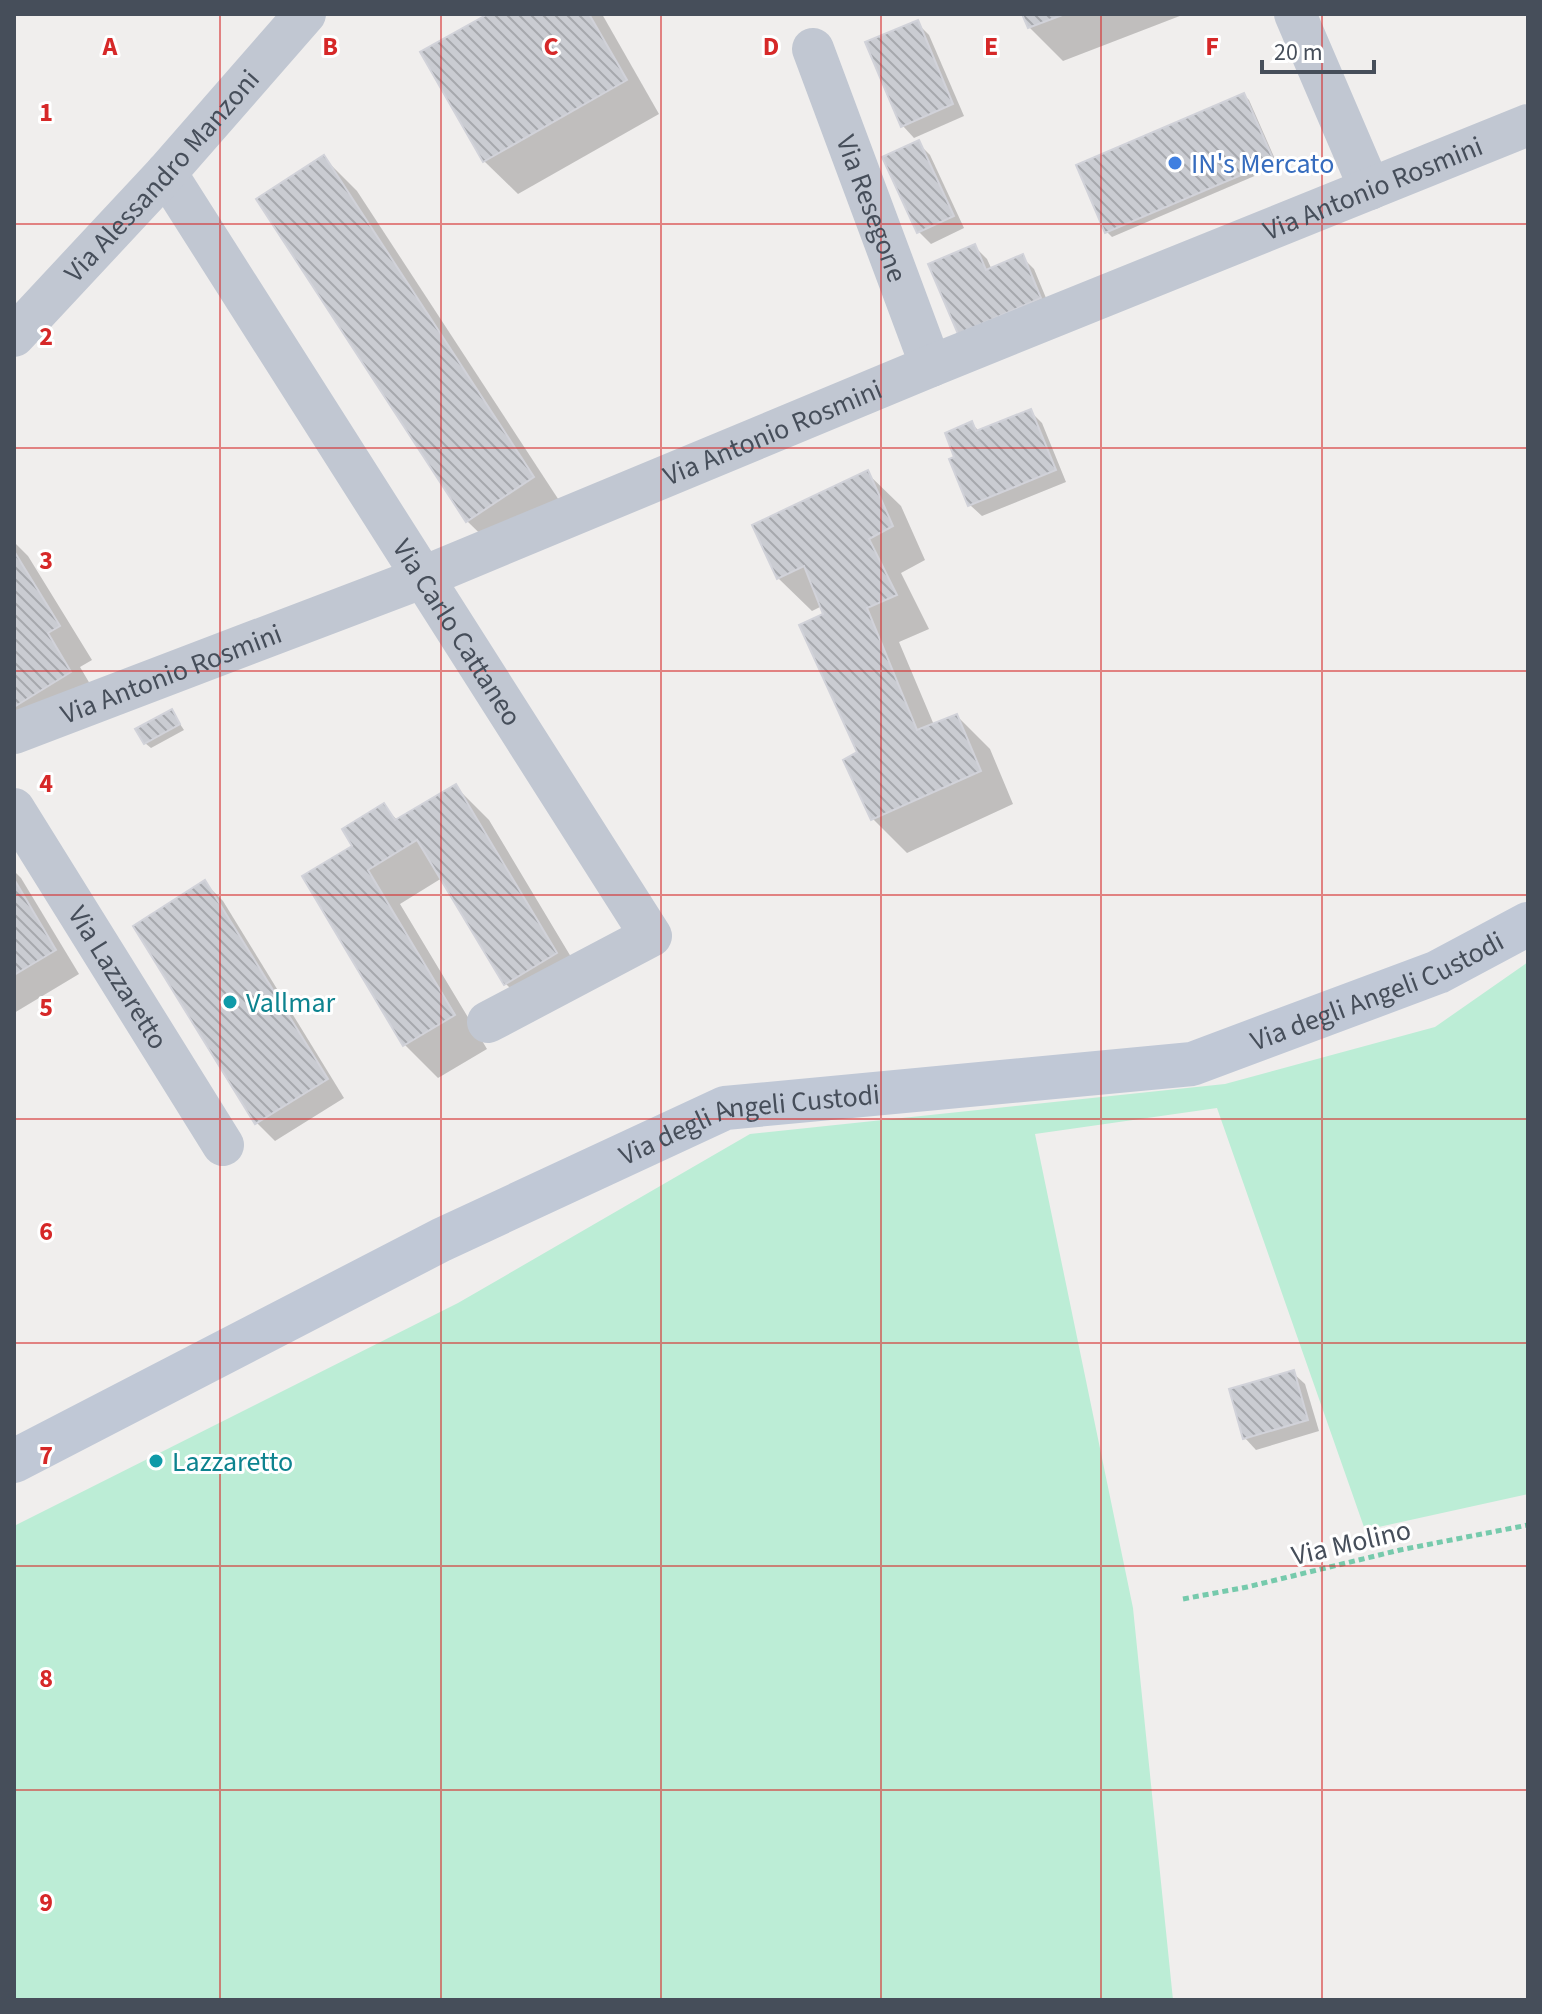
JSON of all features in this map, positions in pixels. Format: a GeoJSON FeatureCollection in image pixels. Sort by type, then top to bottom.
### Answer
{"type":"FeatureCollection","features":[{"type":"Feature","properties":{"kind":"street","name":"Via Alessandro Manzoni"},"geometry":{"type":"LineString","coordinates":[[14,336],[166,173],[305,14]]}},
{"type":"Feature","properties":{"kind":"street"},"geometry":{"type":"LineString","coordinates":[[1295,14],[1370,189]]}},
{"type":"Feature","properties":{"kind":"street","name":"Via Resegone"},"geometry":{"type":"LineString","coordinates":[[813,49],[931,366]]}},
{"type":"Feature","properties":{"kind":"street","name":"Via Antonio Rosmini"},"geometry":{"type":"LineString","coordinates":[[14,733],[421,578],[931,366],[1528,125]]}},
{"type":"Feature","properties":{"kind":"street","name":"Via Carlo Cattaneo"},"geometry":{"type":"LineString","coordinates":[[166,173],[651,936],[488,1022]]}},
{"type":"Feature","properties":{"kind":"street","name":"Via Lazzaretto"},"geometry":{"type":"LineString","coordinates":[[14,809],[223,1145]]}},
{"type":"Feature","properties":{"kind":"street","name":"Via degli Angeli Custodi"},"geometry":{"type":"LineString","coordinates":[[14,1461],[441,1240],[725,1108],[1192,1064],[1438,972],[1528,924]]}},
{"type":"Feature","properties":{"kind":"path","name":"Via Molino"},"geometry":{"type":"LineString","coordinates":[[1183,1599],[1400,1550],[1528,1525]]}},
{"type":"Feature","properties":{"kind":"green space"},"geometry":{"type":"Polygon","coordinates":[[[1528,962],[1528,1494],[1365,1530],[1217,1108],[1035,1134],[1133,1608],[1173,2000],[14,2000],[14,1526],[458,1303],[750,1134],[1225,1084],[1435,1027],[1528,962]]]}},
{"type":"Feature","properties":{"kind":"building"},"geometry":{"type":"Polygon","coordinates":[[[488,14],[589,14],[627,80],[483,162],[420,52],[488,14]]]}},
{"type":"Feature","properties":{"kind":"building"},"geometry":{"type":"Polygon","coordinates":[[[1022,14],[1065,14],[1028,28],[1022,14]]]}},
{"type":"Feature","properties":{"kind":"building"},"geometry":{"type":"Polygon","coordinates":[[[918,20],[953,104],[901,127],[865,42],[918,20]]]}},
{"type":"Feature","properties":{"kind":"building","name":"IN's Mercato"},"geometry":{"type":"Polygon","coordinates":[[[1244,93],[1274,161],[1105,233],[1076,165],[1244,93]]]}},
{"type":"Feature","properties":{"kind":"building"},"geometry":{"type":"Polygon","coordinates":[[[919,140],[954,216],[917,233],[882,157],[919,140]]]}},
{"type":"Feature","properties":{"kind":"building"},"geometry":{"type":"Polygon","coordinates":[[[324,155],[534,477],[466,522],[256,199],[324,155]]]}},
{"type":"Feature","properties":{"kind":"building"},"geometry":{"type":"Polygon","coordinates":[[[975,244],[986,270],[1023,254],[1041,298],[958,334],[928,264],[975,244]]]}},
{"type":"Feature","properties":{"kind":"building"},"geometry":{"type":"Polygon","coordinates":[[[1031,409],[1056,470],[968,506],[949,459],[954,457],[945,433],[972,421],[976,431],[1031,409]]]}},
{"type":"Feature","properties":{"kind":"building"},"geometry":{"type":"Polygon","coordinates":[[[868,470],[893,526],[869,539],[897,595],[867,608],[917,730],[957,714],[981,771],[871,820],[843,760],[857,752],[799,625],[823,614],[804,566],[777,579],[752,525],[868,470]]]}},
{"type":"Feature","properties":{"kind":"building"},"geometry":{"type":"Polygon","coordinates":[[[14,551],[60,626],[48,633],[71,672],[14,707],[14,551]]]}},
{"type":"Feature","properties":{"kind":"building"},"geometry":{"type":"Polygon","coordinates":[[[172,709],[180,724],[144,744],[135,729],[172,709]]]}},
{"type":"Feature","properties":{"kind":"building"},"geometry":{"type":"Polygon","coordinates":[[[456,784],[557,953],[504,985],[417,840],[368,870],[455,1015],[403,1046],[302,876],[352,846],[342,829],[384,803],[395,820],[456,784]]]}},
{"type":"Feature","properties":{"kind":"building"},"geometry":{"type":"Polygon","coordinates":[[[14,879],[56,950],[14,975],[14,879]]]}},
{"type":"Feature","properties":{"kind":"building","name":"Vallmar"},"geometry":{"type":"Polygon","coordinates":[[[205,880],[328,1079],[255,1124],[133,926],[205,880]]]}},
{"type":"Feature","properties":{"kind":"building"},"geometry":{"type":"Polygon","coordinates":[[[1294,1370],[1308,1420],[1243,1439],[1229,1389],[1294,1370]]]}},
{"type":"Feature","properties":{"kind":"place","name":"IN's Mercato"},"geometry":{"type":"Point","coordinates":[1175,163]}},
{"type":"Feature","properties":{"kind":"place","name":"Vallmar"},"geometry":{"type":"Point","coordinates":[230,1002]}},
{"type":"Feature","properties":{"kind":"place","name":"Lazzaretto"},"geometry":{"type":"Point","coordinates":[156,1461]}}]}
